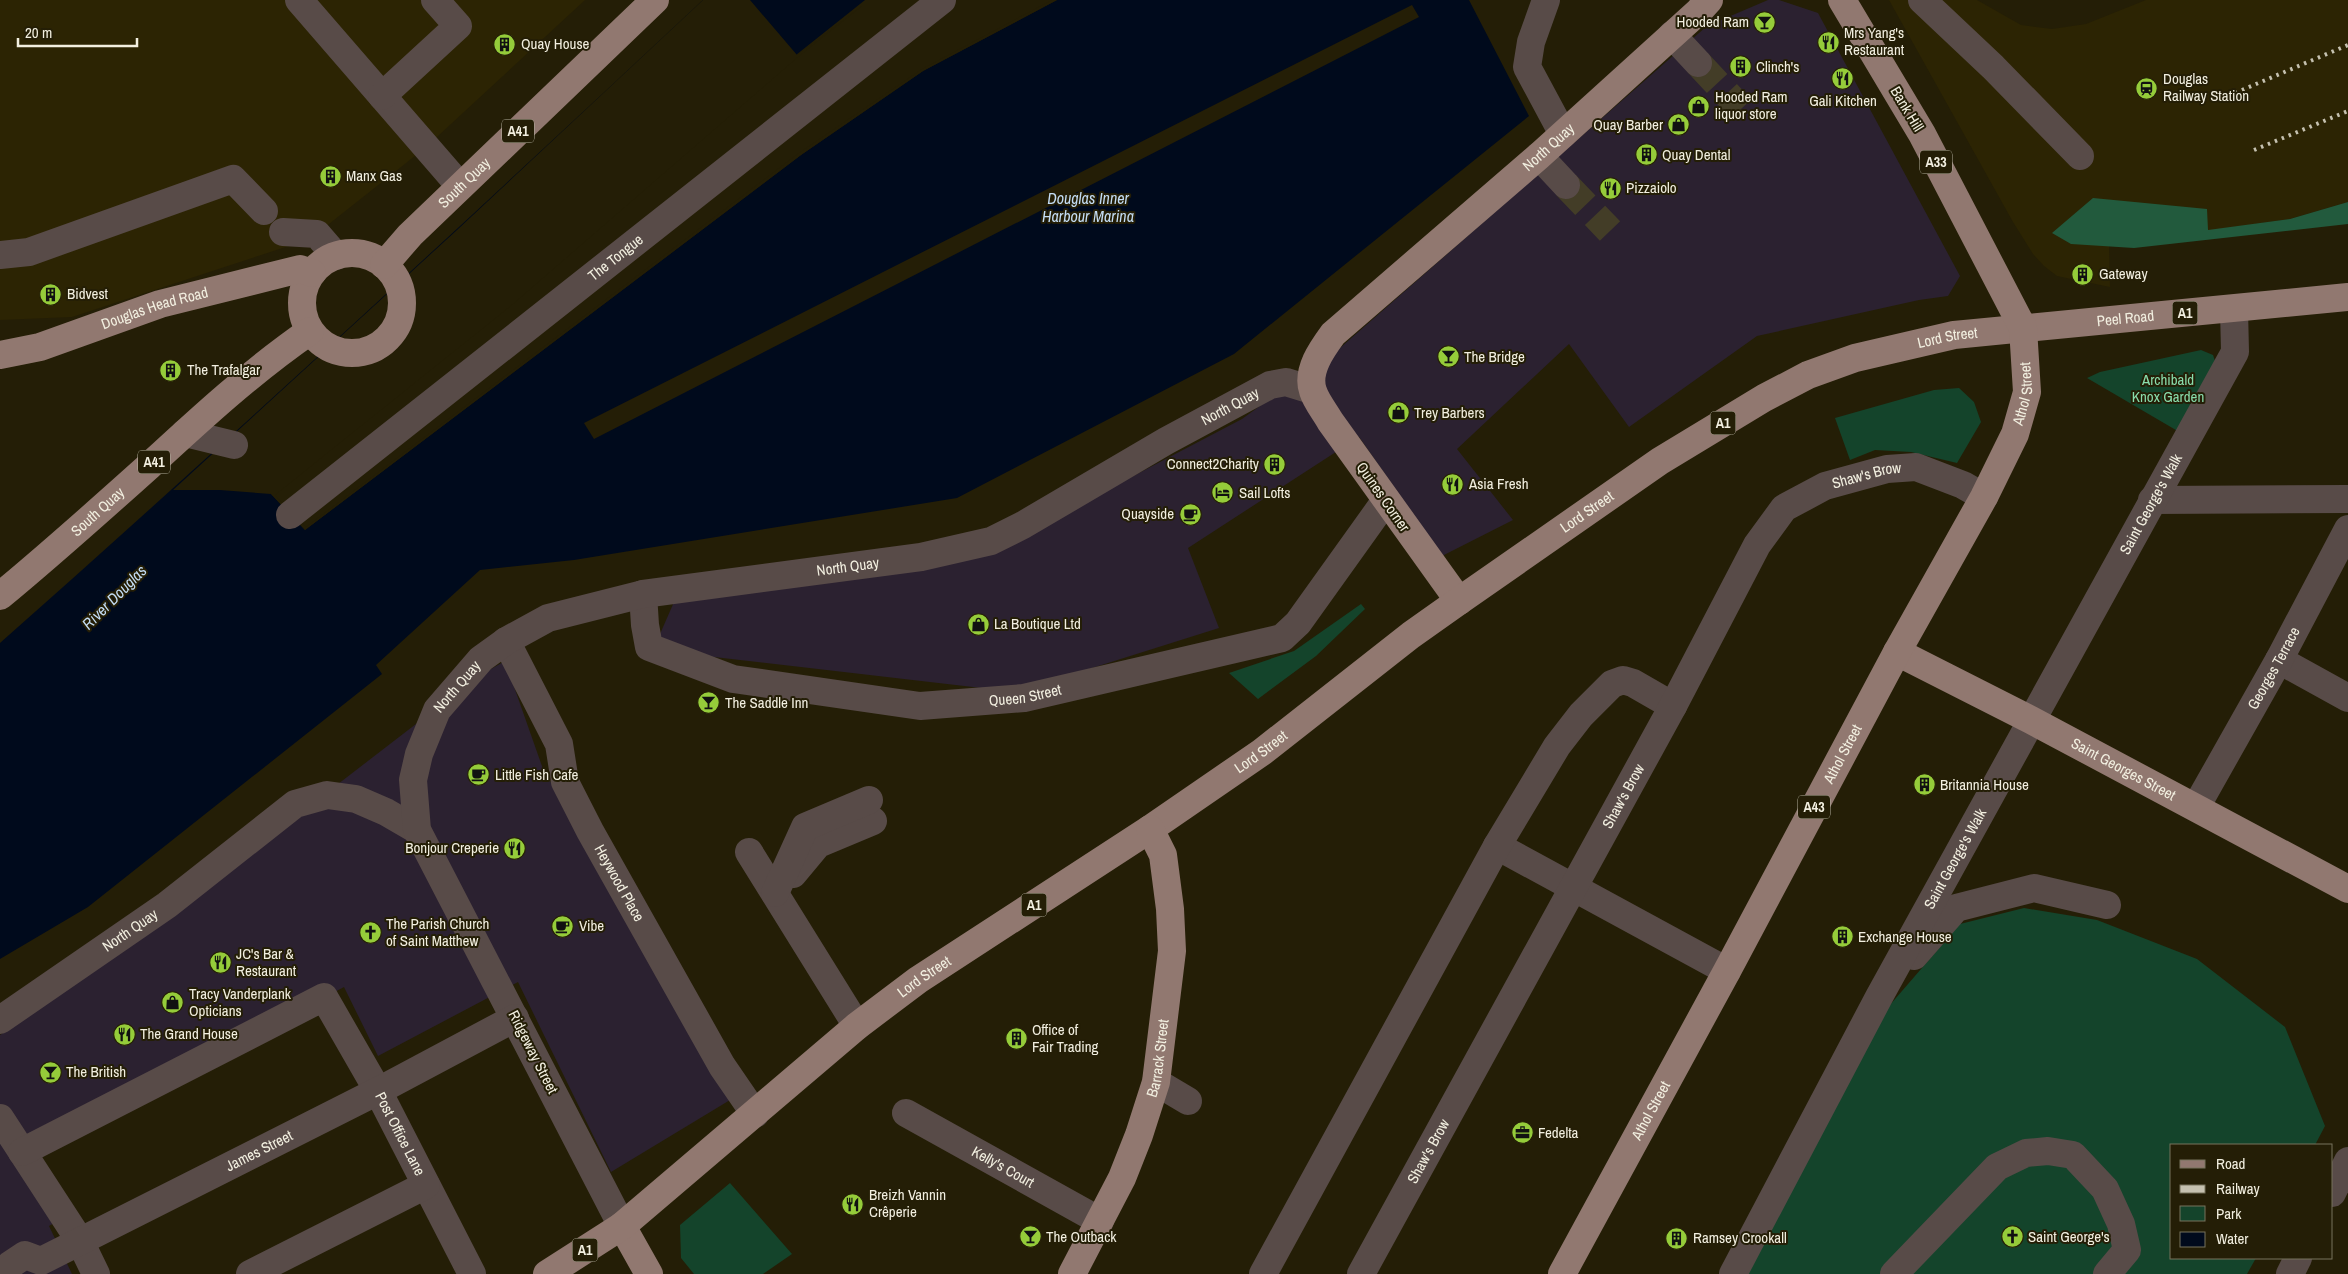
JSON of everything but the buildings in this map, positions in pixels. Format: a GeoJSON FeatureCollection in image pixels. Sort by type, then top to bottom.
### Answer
{"type":"FeatureCollection","features":[{"type":"Feature","properties":{"kind":"main road","name":"North Quay"},"geometry":{"type":"LineString","coordinates":[[1312,390],[1313,370],[1321,351],[1333,334],[1539,156],[1699,11],[1708,0]]}},
{"type":"Feature","properties":{"kind":"main road","name":"Bank Hill"},"geometry":{"type":"LineString","coordinates":[[1842,0],[1922,134],[2023,328]]}},
{"type":"Feature","properties":{"kind":"main road","name":"South Quay"},"geometry":{"type":"LineString","coordinates":[[384,265],[410,235],[645,3]]}},
{"type":"Feature","properties":{"kind":"main road"},"geometry":{"type":"LineString","coordinates":[[353,253],[370,256],[384,265],[394,275],[400,288],[402,303],[398,324],[385,341],[373,349],[359,353],[345,353],[331,349],[319,341],[310,330],[303,316],[302,301],[305,286],[312,273],[323,262],[336,256],[353,253]]}},
{"type":"Feature","properties":{"kind":"main road","name":"Douglas Head Road"},"geometry":{"type":"LineString","coordinates":[[0,355],[40,347],[160,304],[300,269],[312,273]]}},
{"type":"Feature","properties":{"kind":"main road","name":"Peel Road"},"geometry":{"type":"LineString","coordinates":[[2023,328],[2348,297]]}},
{"type":"Feature","properties":{"kind":"main road","name":"Athol Street"},"geometry":{"type":"LineString","coordinates":[[1562,1274],[1727,971],[1897,652],[1984,497],[2015,434],[2027,392],[2023,328]]}},
{"type":"Feature","properties":{"kind":"main road","name":"Lord Street"},"geometry":{"type":"LineString","coordinates":[[547,1274],[622,1226],[858,1026],[918,980],[1150,830],[1262,752],[1411,635],[1660,461],[1764,398],[1808,375],[1855,358],[1931,340],[2023,328]]}},
{"type":"Feature","properties":{"kind":"main road","name":"South Quay"},"geometry":{"type":"LineString","coordinates":[[0,596],[66,542],[271,357],[310,330]]}},
{"type":"Feature","properties":{"kind":"main road","name":"Quines Corner"},"geometry":{"type":"LineString","coordinates":[[1312,390],[1330,421],[1459,601]]}},
{"type":"Feature","properties":{"kind":"main road","name":"Saint Georges Street"},"geometry":{"type":"LineString","coordinates":[[1897,652],[2196,807],[2348,889]]}},
{"type":"Feature","properties":{"kind":"main road","name":"Barrack Street"},"geometry":{"type":"LineString","coordinates":[[1072,1274],[1122,1178],[1139,1135],[1156,1082],[1172,951],[1170,909],[1163,856],[1150,830]]}},
{"type":"Feature","properties":{"kind":"main road","name":"Ridgeway Street"},"geometry":{"type":"LineString","coordinates":[[622,1226],[649,1274]]}},
{"type":"Feature","properties":{"kind":"street"},"geometry":{"type":"LineString","coordinates":[[299,0],[434,159],[460,186]]}},
{"type":"Feature","properties":{"kind":"street"},"geometry":{"type":"LineString","coordinates":[[382,96],[458,26],[435,0]]}},
{"type":"Feature","properties":{"kind":"street","name":"The Tongue"},"geometry":{"type":"LineString","coordinates":[[290,515],[942,0]]}},
{"type":"Feature","properties":{"kind":"street"},"geometry":{"type":"LineString","coordinates":[[1546,0],[1532,42],[1527,67],[1563,134]]}},
{"type":"Feature","properties":{"kind":"street"},"geometry":{"type":"LineString","coordinates":[[1922,0],[1993,67],[2080,156]]}},
{"type":"Feature","properties":{"kind":"street"},"geometry":{"type":"LineString","coordinates":[[1672,35],[1698,63]]}},
{"type":"Feature","properties":{"kind":"street"},"geometry":{"type":"LineString","coordinates":[[1539,156],[1566,186]]}},
{"type":"Feature","properties":{"kind":"street"},"geometry":{"type":"LineString","coordinates":[[0,255],[28,252],[233,179],[264,211]]}},
{"type":"Feature","properties":{"kind":"street"},"geometry":{"type":"LineString","coordinates":[[282,232],[316,234],[336,256]]}},
{"type":"Feature","properties":{"kind":"street","name":"Saint George's Walk"},"geometry":{"type":"LineString","coordinates":[[1733,1274],[1879,997],[2030,720],[2235,352],[2234,309]]}},
{"type":"Feature","properties":{"kind":"street","name":"North Quay"},"geometry":{"type":"LineString","coordinates":[[416,830],[412,780],[419,754],[437,710],[481,659],[506,641],[548,618],[643,594],[921,557],[991,541],[1024,525],[1166,441],[1270,385],[1286,382],[1312,390]]}},
{"type":"Feature","properties":{"kind":"street"},"geometry":{"type":"LineString","coordinates":[[185,433],[234,445]]}},
{"type":"Feature","properties":{"kind":"street","name":"Shaw's Brow"},"geometry":{"type":"LineString","coordinates":[[1361,1274],[1673,706],[1757,545],[1784,508],[1825,486],[1887,469],[1916,466],[1963,485],[1984,497]]}},
{"type":"Feature","properties":{"kind":"street"},"geometry":{"type":"LineString","coordinates":[[2152,500],[2348,499]]}},
{"type":"Feature","properties":{"kind":"street","name":"Queen Street"},"geometry":{"type":"LineString","coordinates":[[643,594],[649,647],[733,679],[920,706],[1024,698],[1282,638],[1298,623],[1386,500]]}},
{"type":"Feature","properties":{"kind":"street","name":"Georges Terrace"},"geometry":{"type":"LineString","coordinates":[[2196,807],[2348,529]]}},
{"type":"Feature","properties":{"kind":"street","name":"Heywood Place"},"geometry":{"type":"LineString","coordinates":[[506,641],[559,744],[565,782],[590,831],[722,1066],[754,1114]]}},
{"type":"Feature","properties":{"kind":"street"},"geometry":{"type":"LineString","coordinates":[[2278,660],[2348,698]]}},
{"type":"Feature","properties":{"kind":"street"},"geometry":{"type":"LineString","coordinates":[[1263,1274],[1497,846],[1557,746],[1582,715],[1612,684],[1623,680],[1633,683],[1673,706]]}},
{"type":"Feature","properties":{"kind":"street","name":"North Quay"},"geometry":{"type":"LineString","coordinates":[[0,1020],[167,905],[295,804],[327,795],[356,799],[386,812],[416,830]]}},
{"type":"Feature","properties":{"kind":"street"},"geometry":{"type":"LineString","coordinates":[[775,894],[805,826],[870,810]]}},
{"type":"Feature","properties":{"kind":"street","name":"Ridgeway Street"},"geometry":{"type":"LineString","coordinates":[[416,830],[516,1018],[622,1226]]}},
{"type":"Feature","properties":{"kind":"street"},"geometry":{"type":"LineString","coordinates":[[1497,846],[1727,971]]}},
{"type":"Feature","properties":{"kind":"street"},"geometry":{"type":"LineString","coordinates":[[749,852],[858,1026]]}},
{"type":"Feature","properties":{"kind":"street"},"geometry":{"type":"LineString","coordinates":[[1879,997],[1956,908],[2034,888],[2107,905]]}},
{"type":"Feature","properties":{"kind":"street","name":"Post Office Lane"},"geometry":{"type":"LineString","coordinates":[[22,1152],[324,997],[378,1091],[472,1274]]}},
{"type":"Feature","properties":{"kind":"street","name":"James Street"},"geometry":{"type":"LineString","coordinates":[[7,1274],[10,1265],[26,1255],[41,1260],[49,1257],[378,1091],[516,1018]]}},
{"type":"Feature","properties":{"kind":"street"},"geometry":{"type":"LineString","coordinates":[[1156,1082],[1188,1101]]}},
{"type":"Feature","properties":{"kind":"street","name":"Kelly's Court"},"geometry":{"type":"LineString","coordinates":[[906,1113],[1100,1221]]}},
{"type":"Feature","properties":{"kind":"street"},"geometry":{"type":"LineString","coordinates":[[0,1118],[80,1241],[96,1274]]}},
{"type":"Feature","properties":{"kind":"street"},"geometry":{"type":"LineString","coordinates":[[1894,1274],[1997,1167],[2026,1153],[2048,1151],[2073,1155],[2105,1189],[2121,1224],[2127,1250],[2107,1274]]}},
{"type":"Feature","properties":{"kind":"street"},"geometry":{"type":"LineString","coordinates":[[2333,1191],[2348,1161]]}},
{"type":"Feature","properties":{"kind":"street"},"geometry":{"type":"LineString","coordinates":[[250,1274],[426,1185]]}},
{"type":"Feature","properties":{"kind":"street"},"geometry":{"type":"LineString","coordinates":[[2290,1274],[2298,1259]]}},
{"type":"Feature","properties":{"kind":"shaded area"},"geometry":{"type":"Polygon","coordinates":[[[0,0],[585,0],[425,148],[310,239],[72,317],[0,320],[0,0]]]}},
{"type":"Feature","properties":{"kind":"shaded area"},"geometry":{"type":"Polygon","coordinates":[[[1768,0],[1779,0],[1818,13],[1960,276],[1948,296],[1919,300],[1757,336],[1629,427],[1569,344],[1457,449],[1513,520],[1442,556],[1359,437],[1188,548],[1219,628],[1016,692],[653,650],[674,602],[996,548],[1242,419],[1340,348],[1707,26],[1768,0]]]}},
{"type":"Feature","properties":{"kind":"shaded area"},"geometry":{"type":"Polygon","coordinates":[[[1889,0],[1977,0],[2021,25],[2052,29],[2086,24],[2146,0],[2348,0],[2348,202],[2290,219],[2109,245],[2110,287],[2057,276],[2033,254],[2013,222],[1889,0]]]}},
{"type":"Feature","properties":{"kind":"shaded area"},"geometry":{"type":"Polygon","coordinates":[[[505,661],[543,769],[735,1097],[611,1172],[518,982],[378,1056],[344,987],[35,1152],[73,1212],[49,1226],[72,1274],[0,1274],[0,1035],[277,831],[477,677],[505,661]]]}},
{"type":"Feature","properties":{"kind":"green space"},"geometry":{"type":"Polygon","coordinates":[[[2093,198],[2207,209],[2208,230],[2290,219],[2348,202],[2348,224],[2134,248],[2071,244],[2052,233],[2093,198]]]}},
{"type":"Feature","properties":{"kind":"green space","name":"Archibald Knox Garden"},"geometry":{"type":"Polygon","coordinates":[[[2201,350],[2213,355],[2215,361],[2181,433],[2087,378],[2100,372],[2201,350]]]}},
{"type":"Feature","properties":{"kind":"green space"},"geometry":{"type":"Polygon","coordinates":[[[1959,388],[1974,402],[1981,422],[1957,463],[1911,452],[1875,450],[1850,460],[1835,418],[1934,390],[1959,388]]]}},
{"type":"Feature","properties":{"kind":"green space"},"geometry":{"type":"Polygon","coordinates":[[[1361,604],[1365,609],[1316,656],[1258,699],[1229,673],[1294,651],[1361,604]]]}},
{"type":"Feature","properties":{"kind":"green space"},"geometry":{"type":"Polygon","coordinates":[[[2024,908],[2097,920],[2197,959],[2285,1027],[2325,1126],[2316,1144],[2170,1144],[2170,1259],[2255,1259],[2247,1274],[1747,1274],[1889,1006],[1960,924],[2024,908]]]}},
{"type":"Feature","properties":{"kind":"green space"},"geometry":{"type":"Polygon","coordinates":[[[730,1183],[792,1254],[763,1274],[694,1274],[681,1258],[680,1225],[730,1183]]]}},
{"type":"Feature","properties":{"kind":"water","name":"Douglas Inner Harbour Marina"},"geometry":{"type":"Polygon","coordinates":[[[703,0],[865,0],[796,55],[271,494],[305,530],[801,155],[923,71],[1057,0],[1469,0],[1529,116],[1234,354],[957,498],[574,560],[480,570],[376,665],[382,674],[88,907],[0,959],[0,643],[354,324],[703,0]]]}},
{"type":"Feature","properties":{"kind":"pier"},"geometry":{"type":"Polygon","coordinates":[[[703,0],[750,0],[797,55],[862,6],[798,57],[513,304],[275,495],[306,527],[799,153],[922,69],[1052,0],[1057,0],[923,71],[801,155],[305,530],[271,494],[220,490],[173,490],[457,230],[703,0]]]}},
{"type":"Feature","properties":{"kind":"pier"},"geometry":{"type":"Polygon","coordinates":[[[1412,5],[1419,17],[594,439],[584,423],[1412,5]]]}},
{"type":"Feature","properties":{"kind":"tunnel"},"geometry":{"type":"LineString","coordinates":[[1698,63],[1741,109]]}},
{"type":"Feature","properties":{"kind":"tunnel"},"geometry":{"type":"LineString","coordinates":[[1566,185],[1610,231]]}},
{"type":"Feature","properties":{"kind":"railway"},"geometry":{"type":"LineString","coordinates":[[2235,93],[2348,45]]}},
{"type":"Feature","properties":{"kind":"railway"},"geometry":{"type":"LineString","coordinates":[[2254,150],[2348,111]]}},
{"type":"Feature","properties":{"kind":"place","name":"Hooded Ram"},"geometry":{"type":"Point","coordinates":[1765,22]}},
{"type":"Feature","properties":{"kind":"place","name":"Mrs Yang's Restaurant"},"geometry":{"type":"Point","coordinates":[1828,42]}},
{"type":"Feature","properties":{"kind":"place","name":"Quay House"},"geometry":{"type":"Point","coordinates":[505,44]}},
{"type":"Feature","properties":{"kind":"place","name":"Clinch's"},"geometry":{"type":"Point","coordinates":[1740,67]}},
{"type":"Feature","properties":{"kind":"place","name":"Gali Kitchen"},"geometry":{"type":"Point","coordinates":[1843,78]}},
{"type":"Feature","properties":{"kind":"place","name":"Douglas Railway Station"},"geometry":{"type":"Point","coordinates":[2147,88]}},
{"type":"Feature","properties":{"kind":"place","name":"Hooded Ram liquor store"},"geometry":{"type":"Point","coordinates":[1699,106]}},
{"type":"Feature","properties":{"kind":"place","name":"Quay Barber"},"geometry":{"type":"Point","coordinates":[1679,125]}},
{"type":"Feature","properties":{"kind":"place","name":"Quay Dental"},"geometry":{"type":"Point","coordinates":[1646,155]}},
{"type":"Feature","properties":{"kind":"place","name":"Manx Gas"},"geometry":{"type":"Point","coordinates":[330,176]}},
{"type":"Feature","properties":{"kind":"place","name":"Pizzaiolo"},"geometry":{"type":"Point","coordinates":[1610,188]}},
{"type":"Feature","properties":{"kind":"place","name":"Gateway"},"geometry":{"type":"Point","coordinates":[2083,274]}},
{"type":"Feature","properties":{"kind":"place","name":"Bidvest"},"geometry":{"type":"Point","coordinates":[51,294]}},
{"type":"Feature","properties":{"kind":"place","name":"The Bridge"},"geometry":{"type":"Point","coordinates":[1448,357]}},
{"type":"Feature","properties":{"kind":"place","name":"The Trafalgar"},"geometry":{"type":"Point","coordinates":[171,370]}},
{"type":"Feature","properties":{"kind":"place","name":"Trey Barbers"},"geometry":{"type":"Point","coordinates":[1398,413]}},
{"type":"Feature","properties":{"kind":"place","name":"Connect2Charity"},"geometry":{"type":"Point","coordinates":[1275,464]}},
{"type":"Feature","properties":{"kind":"place","name":"Asia Fresh"},"geometry":{"type":"Point","coordinates":[1453,484]}},
{"type":"Feature","properties":{"kind":"place","name":"Sail Lofts"},"geometry":{"type":"Point","coordinates":[1223,493]}},
{"type":"Feature","properties":{"kind":"place","name":"Quayside"},"geometry":{"type":"Point","coordinates":[1190,514]}},
{"type":"Feature","properties":{"kind":"place","name":"La Boutique Ltd"},"geometry":{"type":"Point","coordinates":[978,624]}},
{"type":"Feature","properties":{"kind":"place","name":"The Saddle Inn"},"geometry":{"type":"Point","coordinates":[709,703]}},
{"type":"Feature","properties":{"kind":"place","name":"Little Fish Cafe"},"geometry":{"type":"Point","coordinates":[479,775]}},
{"type":"Feature","properties":{"kind":"place","name":"Britannia House"},"geometry":{"type":"Point","coordinates":[1924,785]}},
{"type":"Feature","properties":{"kind":"place","name":"Bonjour Creperie"},"geometry":{"type":"Point","coordinates":[515,848]}},
{"type":"Feature","properties":{"kind":"place","name":"Vibe"},"geometry":{"type":"Point","coordinates":[563,926]}},
{"type":"Feature","properties":{"kind":"place","name":"The Parish Church of Saint Matthew"},"geometry":{"type":"Point","coordinates":[370,933]}},
{"type":"Feature","properties":{"kind":"place","name":"Exchange House"},"geometry":{"type":"Point","coordinates":[1842,937]}},
{"type":"Feature","properties":{"kind":"place","name":"JC's Bar & Restaurant"},"geometry":{"type":"Point","coordinates":[220,963]}},
{"type":"Feature","properties":{"kind":"place","name":"Tracy Vanderplank Opticians"},"geometry":{"type":"Point","coordinates":[173,1003]}},
{"type":"Feature","properties":{"kind":"place","name":"The Grand House"},"geometry":{"type":"Point","coordinates":[124,1034]}},
{"type":"Feature","properties":{"kind":"place","name":"Office of Fair Trading"},"geometry":{"type":"Point","coordinates":[1016,1039]}},
{"type":"Feature","properties":{"kind":"place","name":"The British"},"geometry":{"type":"Point","coordinates":[50,1072]}},
{"type":"Feature","properties":{"kind":"place","name":"Fedelta"},"geometry":{"type":"Point","coordinates":[1522,1133]}},
{"type":"Feature","properties":{"kind":"place","name":"Breizh Vannin Crêperie"},"geometry":{"type":"Point","coordinates":[853,1204]}},
{"type":"Feature","properties":{"kind":"place","name":"The Outback"},"geometry":{"type":"Point","coordinates":[1030,1237]}},
{"type":"Feature","properties":{"kind":"place","name":"Saint George's"},"geometry":{"type":"Point","coordinates":[2012,1237]}},
{"type":"Feature","properties":{"kind":"place","name":"Ramsey Crookall"},"geometry":{"type":"Point","coordinates":[1677,1238]}},
{"type":"Feature","properties":{"kind":"water label","name":"River Douglas"},"geometry":{"type":"Point","coordinates":[114,597]}}]}
